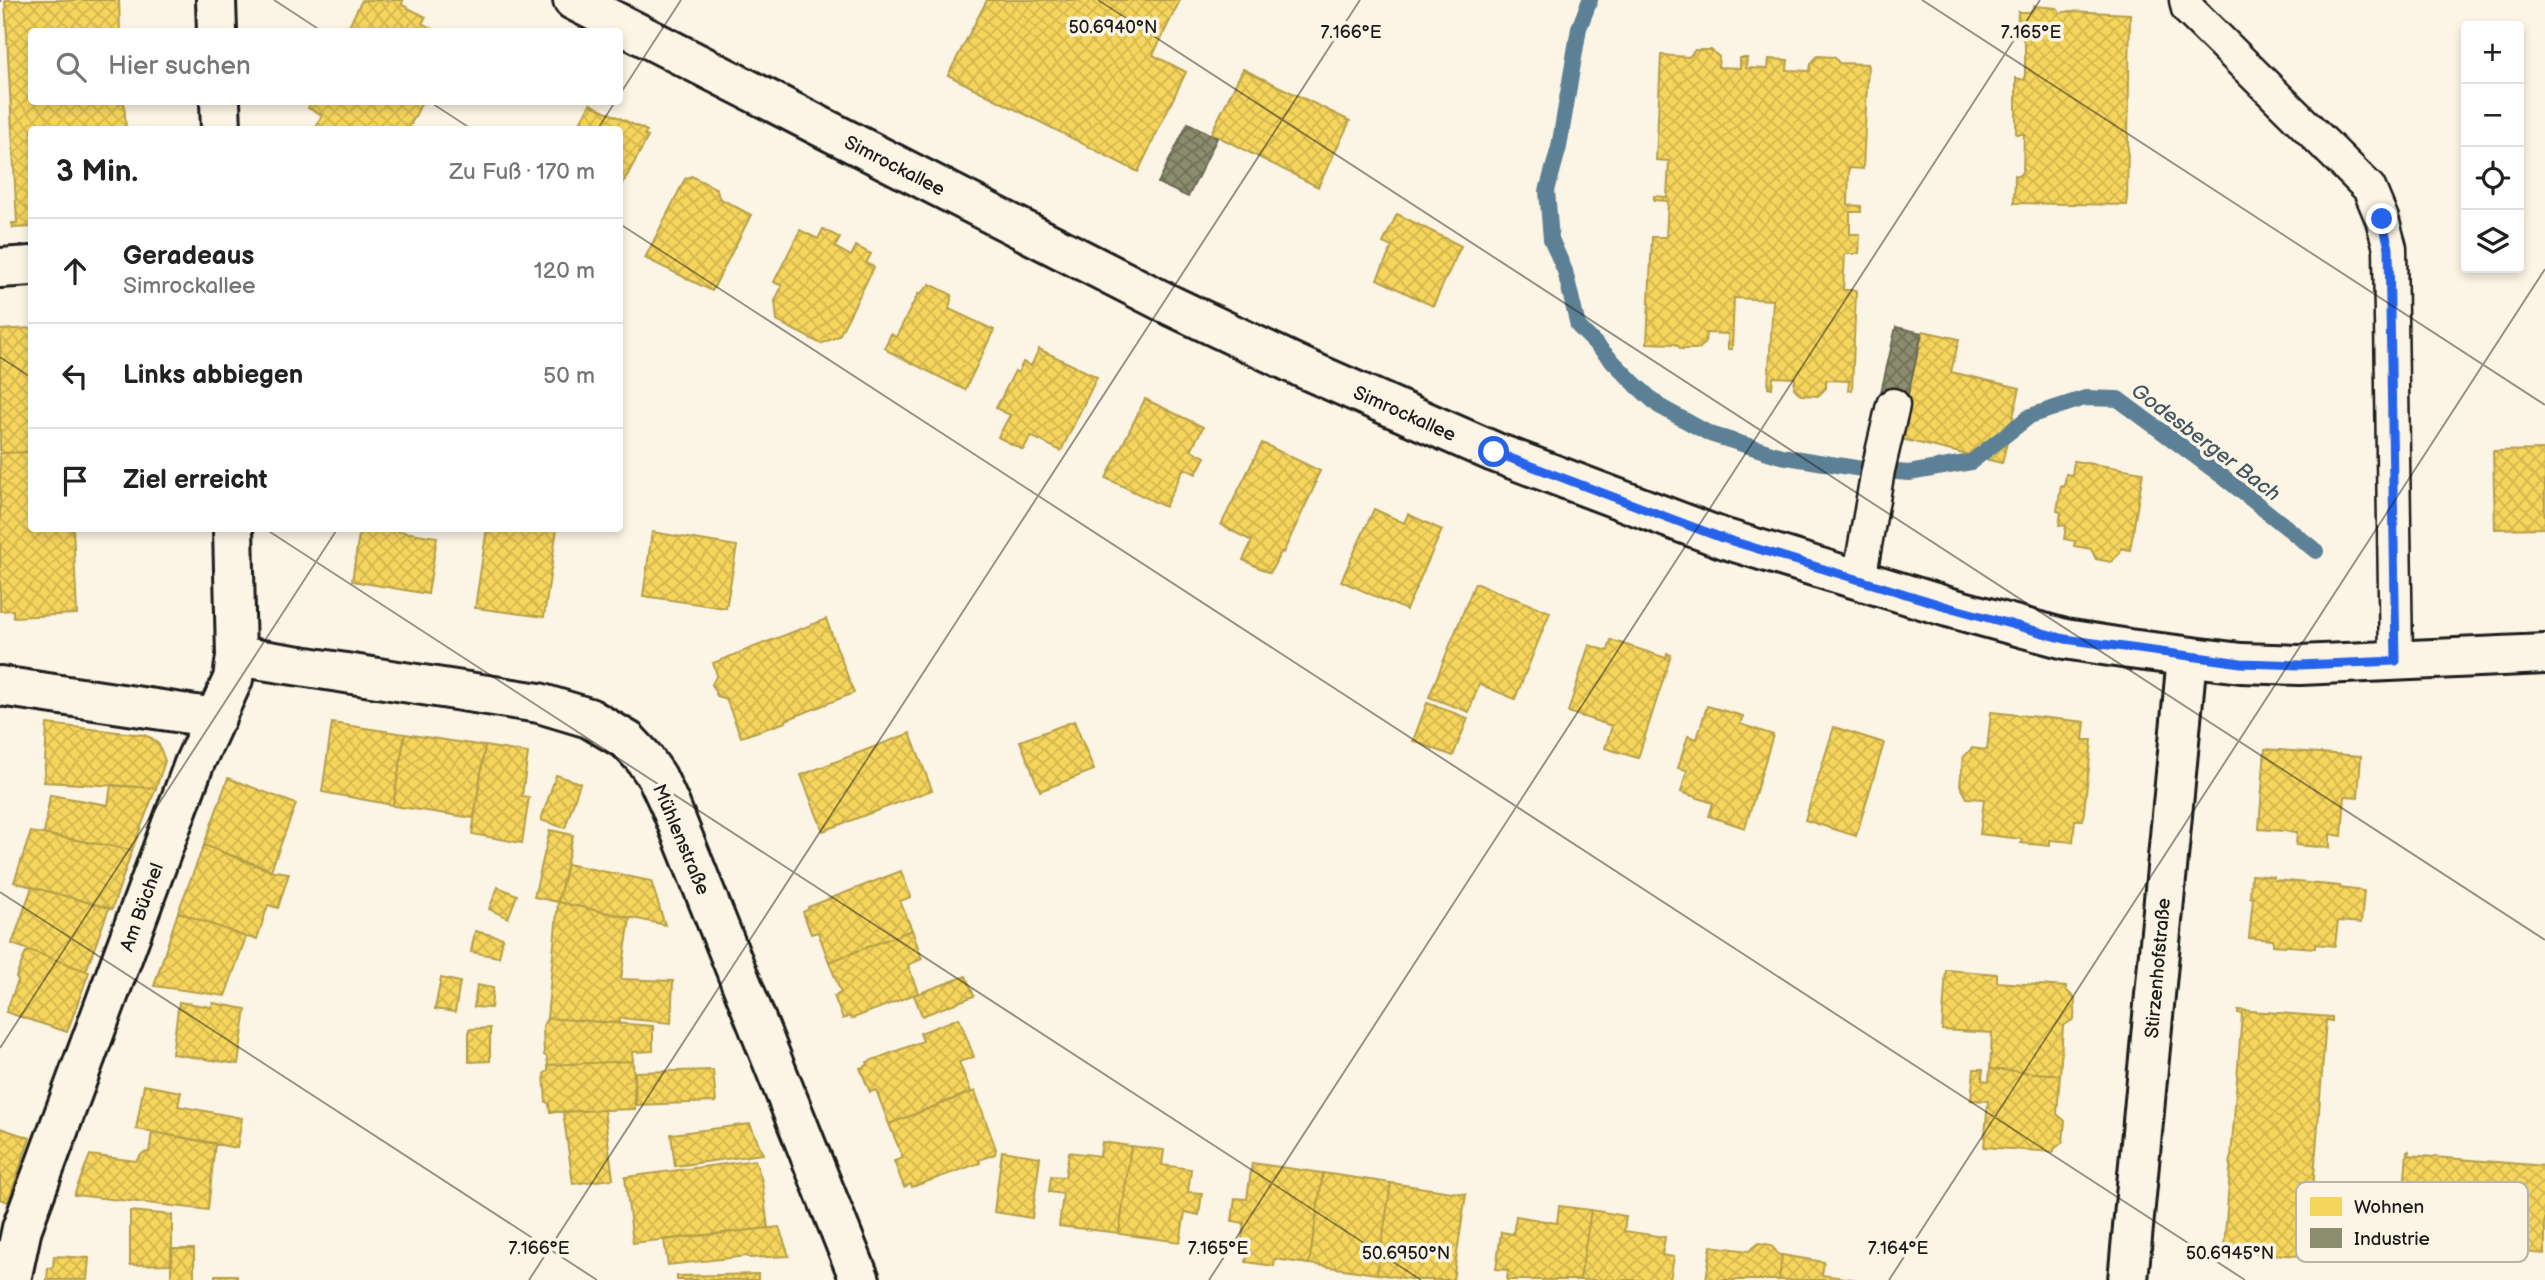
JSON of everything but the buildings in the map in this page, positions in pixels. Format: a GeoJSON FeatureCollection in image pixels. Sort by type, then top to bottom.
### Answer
{"type":"FeatureCollection","features":[{"type":"Feature","properties":{"kind":"street"},"geometry":{"type":"LineString","coordinates":[[216,0],[217,28]]}},
{"type":"Feature","properties":{"kind":"street","name":"Simrockallee"},"geometry":{"type":"LineString","coordinates":[[573,0],[1149,294],[1303,368],[1494,452],[1722,538],[1948,607],[2065,639],[2187,657],[2241,663],[2300,665],[2545,654]]}},
{"type":"Feature","properties":{"kind":"street"},"geometry":{"type":"LineString","coordinates":[[220,105],[221,126]]}},
{"type":"Feature","properties":{"kind":"street"},"geometry":{"type":"LineString","coordinates":[[0,268],[28,266]]}},
{"type":"Feature","properties":{"kind":"street","name":"Am Büchel"},"geometry":{"type":"LineString","coordinates":[[8,1267],[194,764],[233,680],[236,656],[233,532]]}},
{"type":"Feature","properties":{"kind":"street","name":"Mühlenstraße"},"geometry":{"type":"LineString","coordinates":[[236,656],[539,703],[589,718],[628,741],[657,777],[670,805],[860,1280]]}},
{"type":"Feature","properties":{"kind":"street","name":"Stirzenhofstraße"},"geometry":{"type":"LineString","coordinates":[[2128,1280],[2187,657]]}},
{"type":"Feature","properties":{"kind":"street"},"geometry":{"type":"LineString","coordinates":[[0,686],[216,718]]}},
{"type":"Feature","properties":{"kind":"lane"},"geometry":{"type":"LineString","coordinates":[[2186,0],[2188,9],[2370,188],[2382,219],[2389,248],[2396,661]]}},
{"type":"Feature","properties":{"kind":"lane"},"geometry":{"type":"LineString","coordinates":[[1859,580],[1878,470],[1893,405]]}},
{"type":"Feature","properties":{"kind":"waterway","name":"Godesberger Bach"},"geometry":{"type":"LineString","coordinates":[[1590,0],[1579,28],[1559,147],[1547,191],[1551,239],[1565,271],[1578,326],[1659,406],[1710,434],[1781,456],[1862,469],[1909,473],[1971,462],[2030,416],[2085,398],[2118,399],[2226,479],[2316,551]]}},
{"type":"Feature","properties":{"kind":"route"},"geometry":{"type":"LineString","coordinates":[[1494,452],[1722,538],[1948,607],[2065,639],[2241,663],[2300,665],[2396,661],[2389,248],[2382,219]]}}]}
